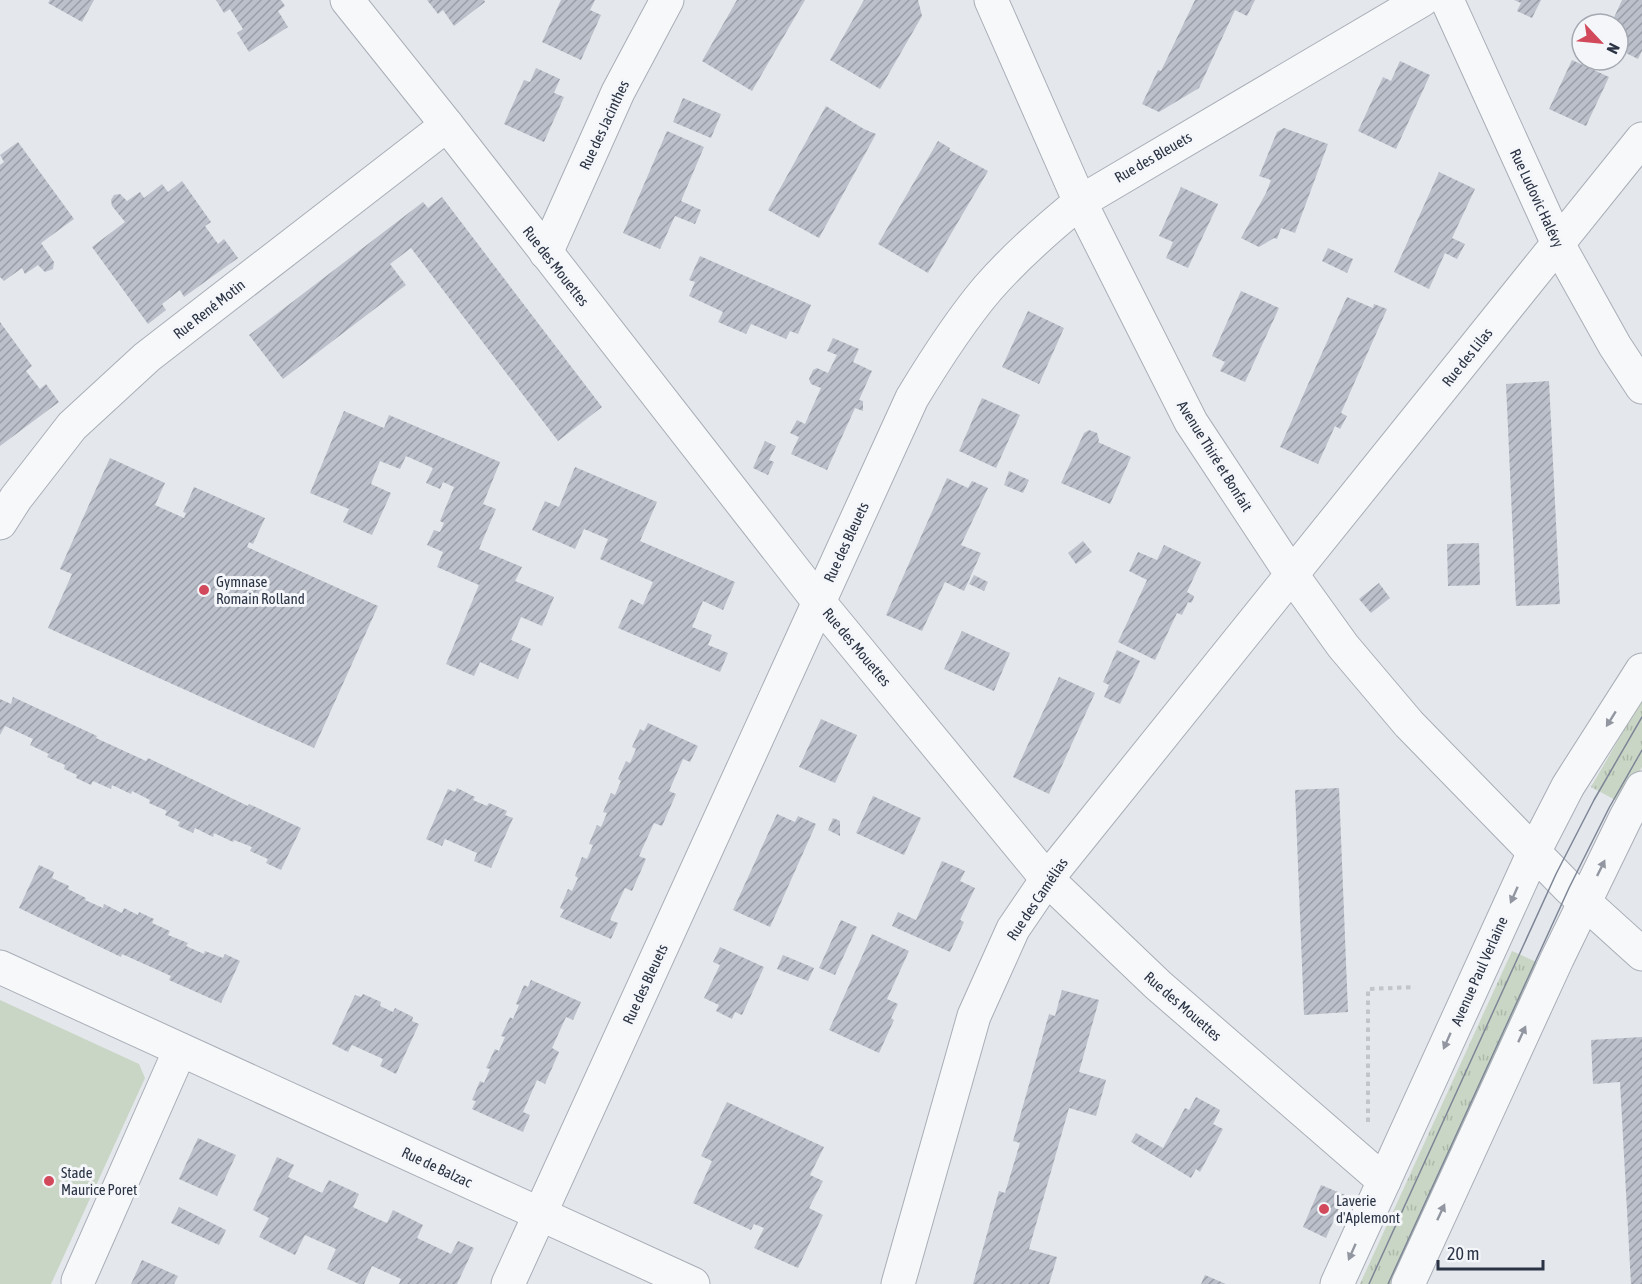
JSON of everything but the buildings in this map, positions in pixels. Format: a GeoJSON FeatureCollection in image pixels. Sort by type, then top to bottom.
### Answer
{"type":"FeatureCollection","features":[{"type":"Feature","properties":{"kind":"street","name":"Rue des Mouettes"},"geometry":{"type":"LineString","coordinates":[[347,0],[819,602],[1047,879],[1158,985],[1384,1181]]}},
{"type":"Feature","properties":{"kind":"street","name":"Rue des Jacinthes"},"geometry":{"type":"LineString","coordinates":[[546,253],[618,92],[667,0]]}},
{"type":"Feature","properties":{"kind":"street","name":"Avenue Thiré et Bonfait"},"geometry":{"type":"LineString","coordinates":[[991,0],[1080,202],[1191,422],[1292,575],[1343,646],[1409,724],[1584,902],[1642,954]]}},
{"type":"Feature","properties":{"kind":"street","name":"Rue des Bleuets"},"geometry":{"type":"LineString","coordinates":[[508,1284],[912,399],[948,341],[988,288],[1052,224],[1080,202],[1422,0]]}},
{"type":"Feature","properties":{"kind":"street","name":"Rue Ludovic Halévy"},"geometry":{"type":"LineString","coordinates":[[1447,0],[1558,244],[1615,346],[1642,387]]}},
{"type":"Feature","properties":{"kind":"street","name":"Rue René Motin"},"geometry":{"type":"LineString","coordinates":[[0,523],[16,498],[72,426],[147,357],[447,125]]}},
{"type":"Feature","properties":{"kind":"street","name":"Rue des Lilas"},"geometry":{"type":"LineString","coordinates":[[1292,575],[1642,139]]}},
{"type":"Feature","properties":{"kind":"street","name":"Rue des Camélias"},"geometry":{"type":"LineString","coordinates":[[898,1284],[974,1016],[1013,929],[1047,879],[1292,575]]}},
{"type":"Feature","properties":{"kind":"street","name":"Avenue Paul Verlaine"},"geometry":{"type":"LineString","coordinates":[[1337,1284],[1534,852],[1568,786],[1642,670]]}},
{"type":"Feature","properties":{"kind":"street"},"geometry":{"type":"LineString","coordinates":[[1408,1284],[1584,902],[1642,788]]}},
{"type":"Feature","properties":{"kind":"street","name":"Rue de Balzac"},"geometry":{"type":"LineString","coordinates":[[0,967],[693,1284]]}},
{"type":"Feature","properties":{"kind":"street"},"geometry":{"type":"LineString","coordinates":[[78,1281],[180,1050]]}},
{"type":"Feature","properties":{"kind":"path"},"geometry":{"type":"LineString","coordinates":[[1353,1152],[1368,1123],[1368,988],[1415,987]]}},
{"type":"Feature","properties":{"kind":"green space"},"geometry":{"type":"Polygon","coordinates":[[[1642,699],[1642,767],[1621,803],[1591,787],[1642,699]]]}},
{"type":"Feature","properties":{"kind":"green space"},"geometry":{"type":"Polygon","coordinates":[[[1512,951],[1543,965],[1396,1284],[1360,1284],[1512,951]]]}},
{"type":"Feature","properties":{"kind":"green space","name":"Stade Maurice Poret"},"geometry":{"type":"Polygon","coordinates":[[[0,1000],[139,1064],[145,1078],[51,1284],[0,1284],[0,1000]]]}},
{"type":"Feature","properties":{"kind":"tram line"},"geometry":{"type":"LineString","coordinates":[[1369,1284],[1556,874],[1594,800],[1642,717]]}},
{"type":"Feature","properties":{"kind":"tram line"},"geometry":{"type":"LineString","coordinates":[[1388,1284],[1569,888],[1609,808],[1642,750]]}},
{"type":"Feature","properties":{"kind":"place","name":"Gymnase Romain Rolland"},"geometry":{"type":"Point","coordinates":[204,590]}},
{"type":"Feature","properties":{"kind":"place","name":"Stade Maurice Poret"},"geometry":{"type":"Point","coordinates":[49,1181]}},
{"type":"Feature","properties":{"kind":"place","name":"Laverie d'Aplemont"},"geometry":{"type":"Point","coordinates":[1324,1209]}}]}
